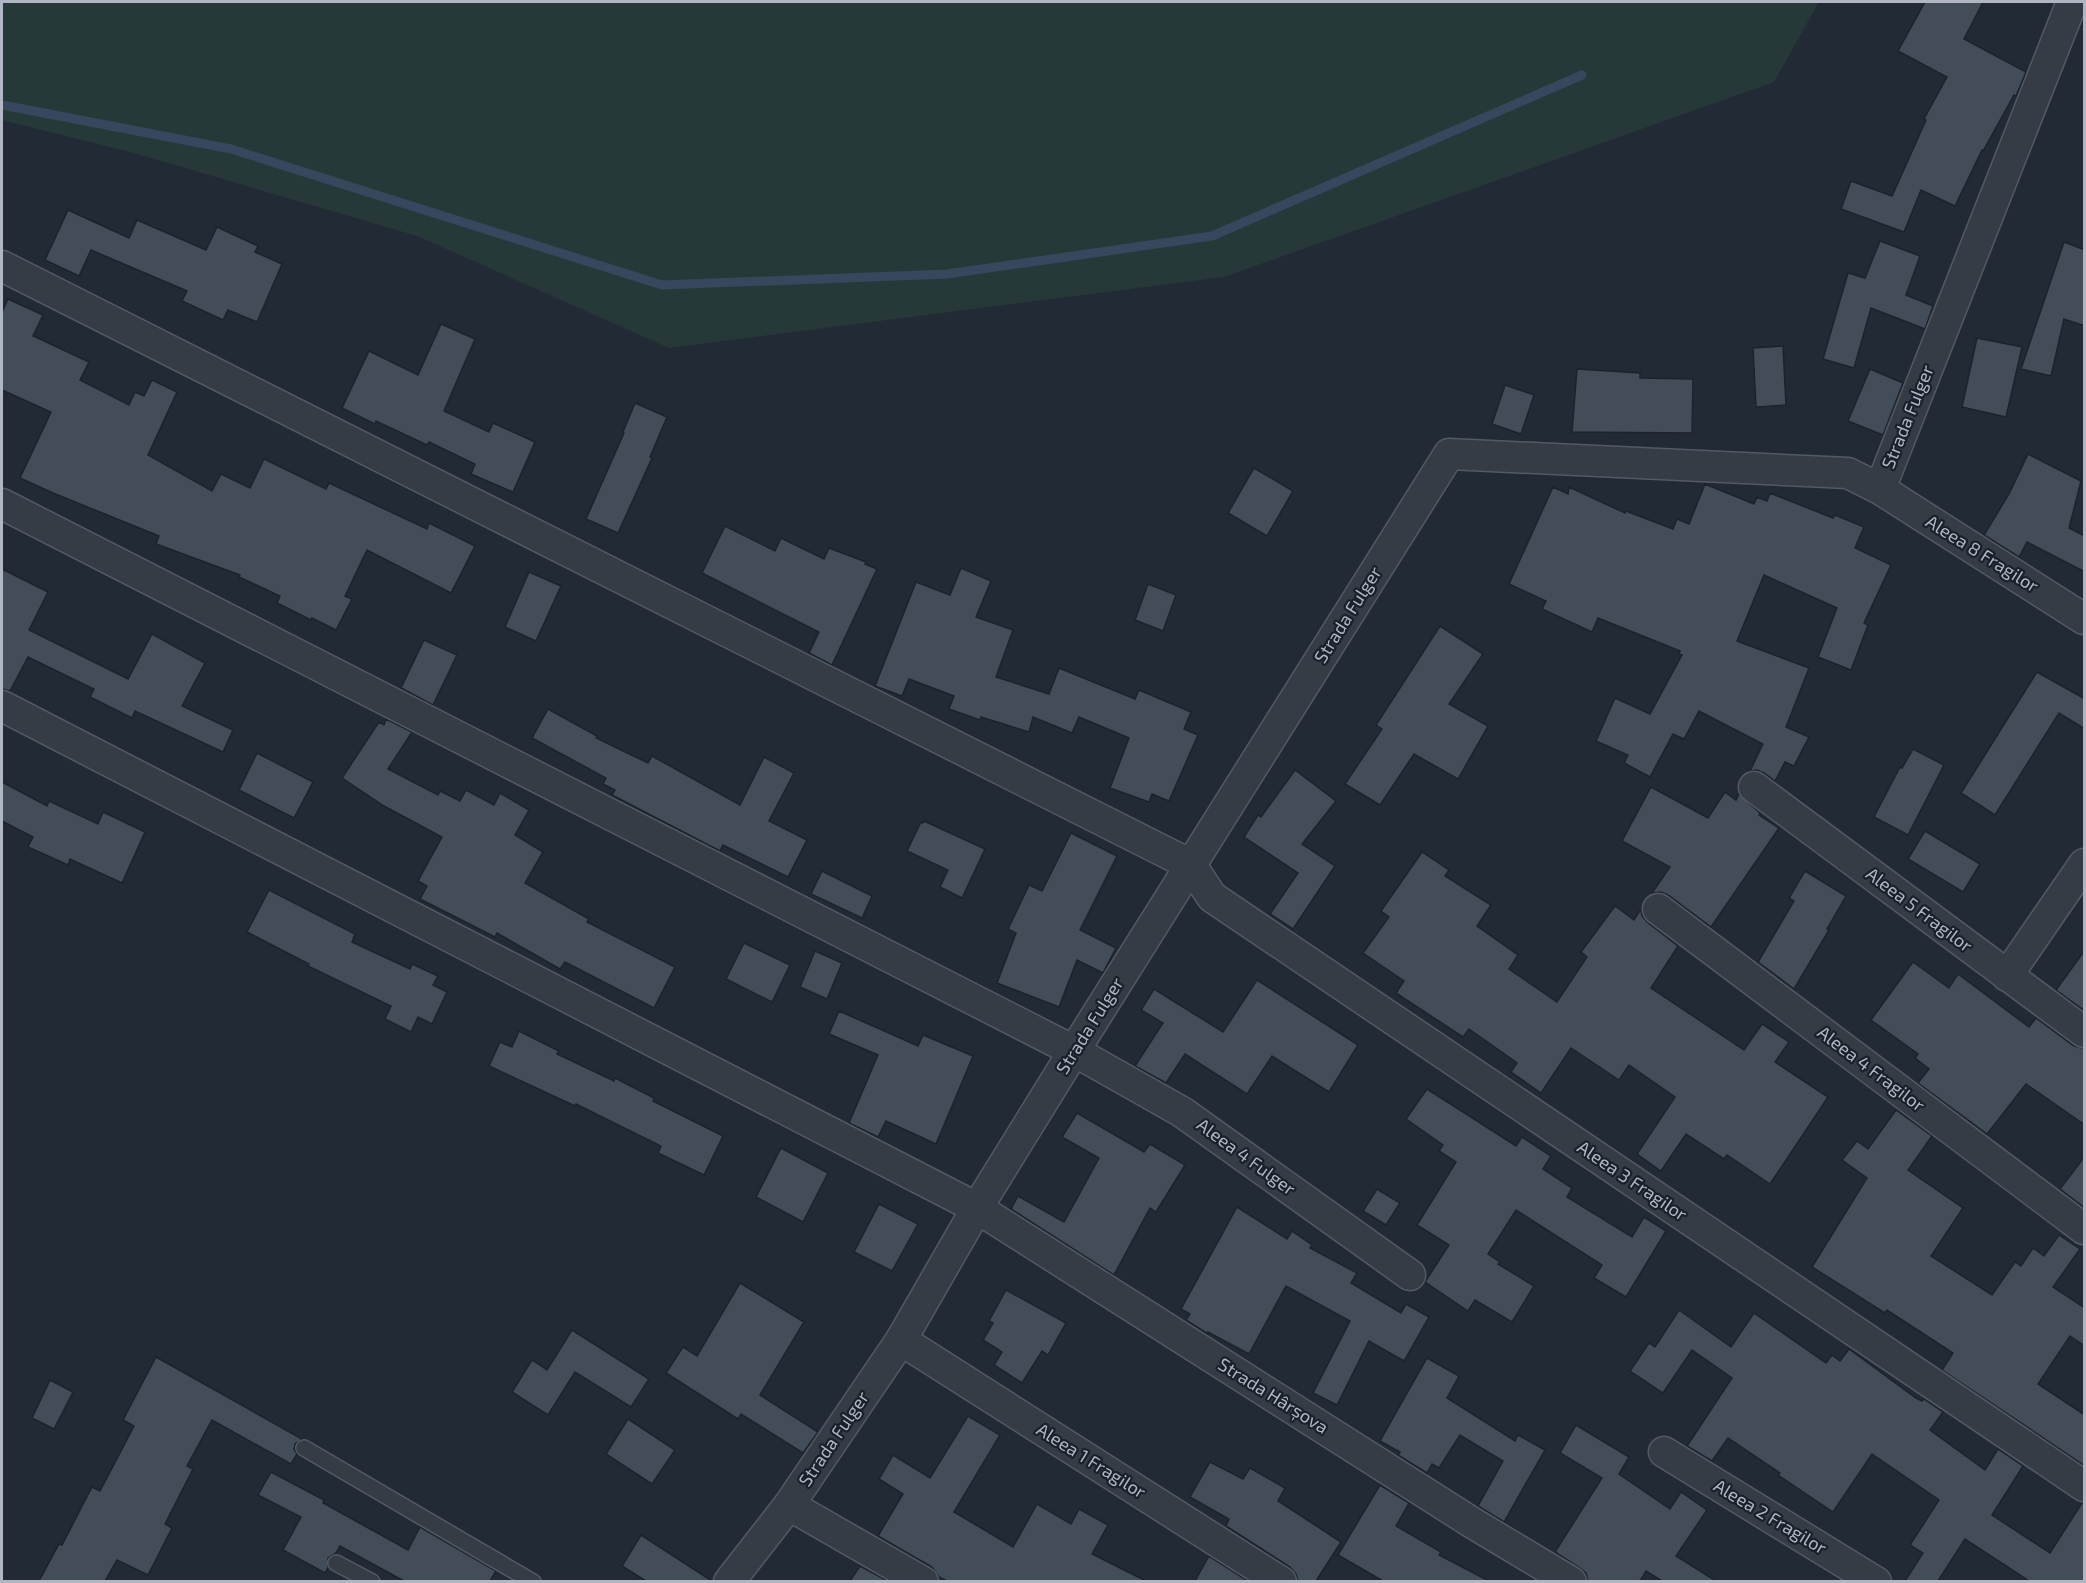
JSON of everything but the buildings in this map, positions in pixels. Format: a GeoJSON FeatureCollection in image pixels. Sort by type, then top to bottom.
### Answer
{"type":"FeatureCollection","features":[{"type":"Feature","properties":{"kind":"street","name":"Strada Fulger"},"geometry":{"type":"LineString","coordinates":[[729,1581],[789,1505],[901,1340],[977,1208],[1074,1051],[1449,454],[1848,473],[1880,489],[2072,2]]}},
{"type":"Feature","properties":{"kind":"street"},"geometry":{"type":"LineString","coordinates":[[2,266],[1191,865]]}},
{"type":"Feature","properties":{"kind":"street","name":"Aleea 8 Fragilor"},"geometry":{"type":"LineString","coordinates":[[1880,489],[2085,619]]}},
{"type":"Feature","properties":{"kind":"street","name":"Aleea 4 Fulger"},"geometry":{"type":"LineString","coordinates":[[2,504],[1074,1051],[1182,1112],[1410,1275]]}},
{"type":"Feature","properties":{"kind":"street","name":"Strada Hârșova"},"geometry":{"type":"LineString","coordinates":[[2,706],[977,1208],[1460,1516],[1571,1581]]}},
{"type":"Feature","properties":{"kind":"street","name":"Aleea 5 Fragilor"},"geometry":{"type":"LineString","coordinates":[[1754,787],[2085,1032]]}},
{"type":"Feature","properties":{"kind":"street","name":"Aleea 3 Fragilor"},"geometry":{"type":"LineString","coordinates":[[1191,865],[1212,897],[2085,1486]]}},
{"type":"Feature","properties":{"kind":"street"},"geometry":{"type":"LineString","coordinates":[[2007,976],[2084,865]]}},
{"type":"Feature","properties":{"kind":"street","name":"Aleea 4 Fragilor"},"geometry":{"type":"LineString","coordinates":[[1658,909],[2085,1229]]}},
{"type":"Feature","properties":{"kind":"street","name":"Aleea 1 Fragilor"},"geometry":{"type":"LineString","coordinates":[[901,1340],[1281,1581]]}},
{"type":"Feature","properties":{"kind":"street","name":"Aleea 2 Fragilor"},"geometry":{"type":"LineString","coordinates":[[1664,1452],[1876,1581]]}},
{"type":"Feature","properties":{"kind":"street"},"geometry":{"type":"LineString","coordinates":[[789,1505],[923,1581]]}},
{"type":"Feature","properties":{"kind":"lane"},"geometry":{"type":"LineString","coordinates":[[304,1448],[533,1581]]}},
{"type":"Feature","properties":{"kind":"lane"},"geometry":{"type":"LineString","coordinates":[[336,1563],[372,1581]]}},
{"type":"Feature","properties":{"kind":"shaded area"},"geometry":{"type":"Polygon","coordinates":[[[2,2],[1819,2],[1774,82],[1224,277],[669,348],[417,236],[134,153],[2,120],[2,2]]]}},
{"type":"Feature","properties":{"kind":"waterway"},"geometry":{"type":"LineString","coordinates":[[2,105],[231,149],[662,285],[947,274],[1212,236],[1582,75]]}}]}
